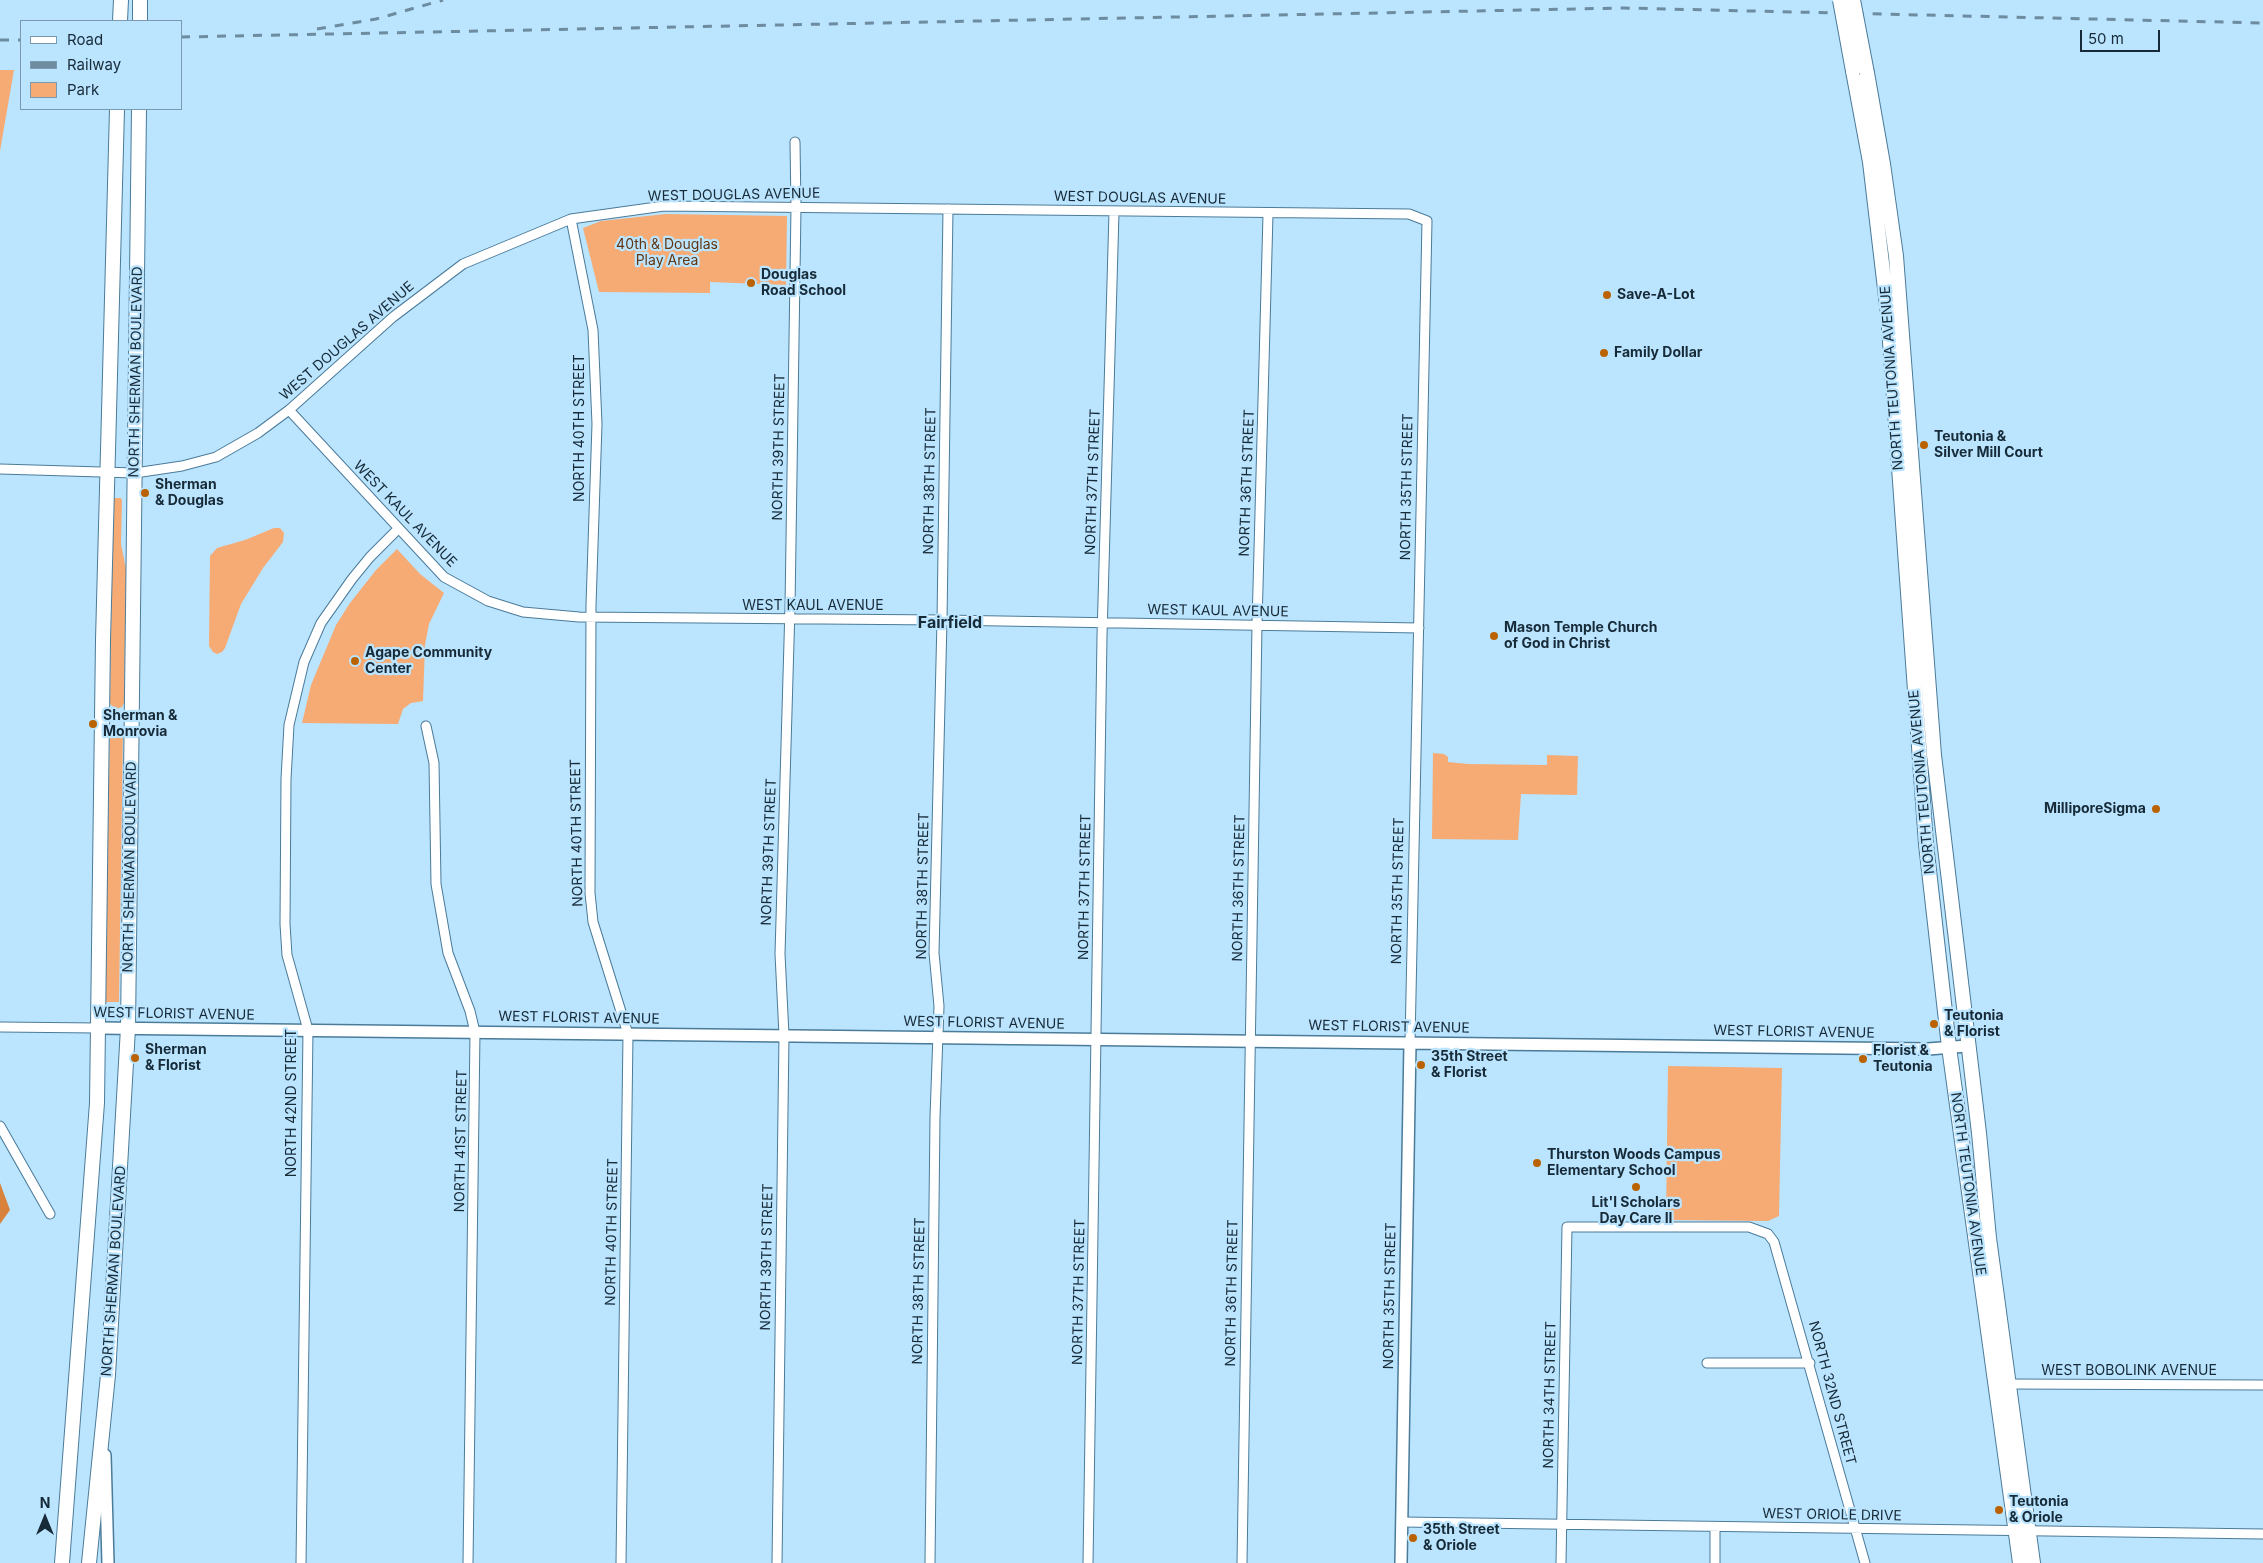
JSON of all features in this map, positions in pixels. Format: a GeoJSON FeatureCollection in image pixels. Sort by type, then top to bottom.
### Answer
{"type":"FeatureCollection","features":[{"type":"Feature","properties":{"kind":"main road"},"geometry":{"type":"LineString","coordinates":[[120,20],[121,0]]}},
{"type":"Feature","properties":{"kind":"main road"},"geometry":{"type":"LineString","coordinates":[[140,0],[140,20]]}},
{"type":"Feature","properties":{"kind":"main road","name":"NORTH TEUTONIA AVENUE"},"geometry":{"type":"LineString","coordinates":[[1840,0],[1870,162],[1888,314],[1926,844],[1949,1047],[1995,1384],[2022,1532],[2033,1563]]}},
{"type":"Feature","properties":{"kind":"main road","name":"NORTH TEUTONIA AVENUE"},"geometry":{"type":"LineString","coordinates":[[1853,0],[1884,164],[1896,256],[1930,714],[1989,1238],[2010,1384],[2022,1532],[2020,1563]]}},
{"type":"Feature","properties":{"kind":"main road","name":"NORTH SHERMAN BOULEVARD"},"geometry":{"type":"LineString","coordinates":[[62,1563],[95,1122],[107,472],[117,110]]}},
{"type":"Feature","properties":{"kind":"main road","name":"NORTH SHERMAN BOULEVARD"},"geometry":{"type":"LineString","coordinates":[[90,1563],[108,1366],[128,1028],[139,110]]}},
{"type":"Feature","properties":{"kind":"street","name":"NORTH 39TH STREET"},"geometry":{"type":"LineString","coordinates":[[777,1563],[784,1035],[780,954],[790,620],[796,207],[795,142]]}},
{"type":"Feature","properties":{"kind":"street","name":"WEST DOUGLAS AVENUE"},"geometry":{"type":"LineString","coordinates":[[0,469],[134,473],[182,466],[216,457],[258,434],[289,410],[393,317],[463,264],[571,220],[664,206],[1268,214],[1409,214],[1427,220]]}},
{"type":"Feature","properties":{"kind":"street","name":"NORTH 38TH STREET"},"geometry":{"type":"LineString","coordinates":[[930,1563],[939,1006],[934,953],[942,620],[948,209]]}},
{"type":"Feature","properties":{"kind":"street","name":"NORTH 37TH STREET"},"geometry":{"type":"LineString","coordinates":[[1088,1563],[1103,623],[1114,212]]}},
{"type":"Feature","properties":{"kind":"street","name":"NORTH 36TH STREET"},"geometry":{"type":"LineString","coordinates":[[1242,1563],[1257,624],[1268,214]]}},
{"type":"Feature","properties":{"kind":"street","name":"NORTH 40TH STREET"},"geometry":{"type":"LineString","coordinates":[[571,220],[593,330],[596,424],[590,617],[591,902],[593,922],[628,1034],[620,1563]]}},
{"type":"Feature","properties":{"kind":"street","name":"NORTH 35TH STREET"},"geometry":{"type":"LineString","coordinates":[[1401,1563],[1427,220]]}},
{"type":"Feature","properties":{"kind":"street","name":"WEST KAUL AVENUE"},"geometry":{"type":"LineString","coordinates":[[289,410],[444,577],[488,601],[523,612],[552,616],[590,617],[1257,624],[1419,628]]}},
{"type":"Feature","properties":{"kind":"street","name":"NORTH 42ND STREET"},"geometry":{"type":"LineString","coordinates":[[301,1563],[308,1030],[287,955],[285,924],[286,779],[289,725],[304,662],[321,623],[370,556],[398,529]]}},
{"type":"Feature","properties":{"kind":"street","name":"NORTH 41ST STREET"},"geometry":{"type":"LineString","coordinates":[[426,726],[434,763],[436,884],[448,953],[476,1032],[468,1563]]}},
{"type":"Feature","properties":{"kind":"street","name":"WEST FLORIST AVENUE"},"geometry":{"type":"LineString","coordinates":[[0,1027],[1910,1049],[1967,1046]]}},
{"type":"Feature","properties":{"kind":"street"},"geometry":{"type":"LineString","coordinates":[[0,1126],[50,1214]]}},
{"type":"Feature","properties":{"kind":"street","name":"NORTH 32ND STREET"},"geometry":{"type":"LineString","coordinates":[[1567,1227],[1750,1227],[1768,1234],[1779,1252],[1865,1563]]}},
{"type":"Feature","properties":{"kind":"street","name":"NORTH 34TH STREET"},"geometry":{"type":"LineString","coordinates":[[1561,1563],[1567,1227]]}},
{"type":"Feature","properties":{"kind":"street"},"geometry":{"type":"LineString","coordinates":[[1707,1363],[1810,1363]]}},
{"type":"Feature","properties":{"kind":"street","name":"WEST BOBOLINK AVENUE"},"geometry":{"type":"LineString","coordinates":[[1995,1384],[2263,1386]]}},
{"type":"Feature","properties":{"kind":"street"},"geometry":{"type":"LineString","coordinates":[[104,1409],[108,1563]]}},
{"type":"Feature","properties":{"kind":"street","name":"WEST ORIOLE DRIVE"},"geometry":{"type":"LineString","coordinates":[[1402,1522],[1562,1526],[2263,1534]]}},
{"type":"Feature","properties":{"kind":"street"},"geometry":{"type":"LineString","coordinates":[[1715,1563],[1716,1527]]}},
{"type":"Feature","properties":{"kind":"green space"},"geometry":{"type":"Polygon","coordinates":[[[0,70],[14,70],[0,151],[0,70]]]}},
{"type":"Feature","properties":{"kind":"green space","name":"40th & Douglas Play Area"},"geometry":{"type":"Polygon","coordinates":[[[666,214],[787,216],[786,285],[710,282],[710,293],[599,292],[583,228],[601,221],[666,214]]]}},
{"type":"Feature","properties":{"kind":"green space"},"geometry":{"type":"Polygon","coordinates":[[[113,498],[121,498],[122,501],[121,544],[126,569],[124,703],[122,707],[116,709],[110,704],[113,498]]]}},
{"type":"Feature","properties":{"kind":"green space"},"geometry":{"type":"Polygon","coordinates":[[[274,528],[280,528],[284,533],[283,542],[263,568],[241,604],[225,648],[217,654],[209,646],[210,556],[217,548],[245,540],[274,528]]]}},
{"type":"Feature","properties":{"kind":"green space"},"geometry":{"type":"Polygon","coordinates":[[[397,549],[420,574],[444,593],[429,624],[425,645],[423,701],[411,703],[403,709],[398,724],[302,723],[311,685],[336,625],[350,603],[376,570],[397,549]]]}},
{"type":"Feature","properties":{"kind":"green space"},"geometry":{"type":"Polygon","coordinates":[[[110,727],[122,727],[123,730],[119,1002],[105,1002],[110,727]]]}},
{"type":"Feature","properties":{"kind":"green space"},"geometry":{"type":"Polygon","coordinates":[[[1433,753],[1444,754],[1448,757],[1448,762],[1468,764],[1547,765],[1547,755],[1578,756],[1577,795],[1521,794],[1518,840],[1432,839],[1433,753]]]}},
{"type":"Feature","properties":{"kind":"green space"},"geometry":{"type":"Polygon","coordinates":[[[1668,1066],[1782,1068],[1779,1216],[1768,1221],[1666,1220],[1668,1066]]]}},
{"type":"Feature","properties":{"kind":"shaded area"},"geometry":{"type":"Polygon","coordinates":[[[0,1183],[10,1210],[0,1224],[0,1183]]]}},
{"type":"Feature","properties":{"kind":"railway"},"geometry":{"type":"LineString","coordinates":[[317,29],[376,19],[443,0]]}},
{"type":"Feature","properties":{"kind":"railway"},"geometry":{"type":"LineString","coordinates":[[182,37],[1624,8],[2263,23]]}},
{"type":"Feature","properties":{"kind":"railway"},"geometry":{"type":"LineString","coordinates":[[0,40],[20,40]]}},
{"type":"Feature","properties":{"kind":"place","name":"Douglas Road School"},"geometry":{"type":"Point","coordinates":[751,283]}},
{"type":"Feature","properties":{"kind":"place","name":"Save-A-Lot"},"geometry":{"type":"Point","coordinates":[1607,295]}},
{"type":"Feature","properties":{"kind":"place","name":"Family Dollar"},"geometry":{"type":"Point","coordinates":[1604,353]}},
{"type":"Feature","properties":{"kind":"place","name":"Teutonia & Silver Mill Court"},"geometry":{"type":"Point","coordinates":[1924,445]}},
{"type":"Feature","properties":{"kind":"place","name":"Sherman & Douglas"},"geometry":{"type":"Point","coordinates":[145,493]}},
{"type":"Feature","properties":{"kind":"place","name":"Mason Temple Church of God in Christ"},"geometry":{"type":"Point","coordinates":[1494,636]}},
{"type":"Feature","properties":{"kind":"place","name":"Agape Community Center"},"geometry":{"type":"Point","coordinates":[355,661]}},
{"type":"Feature","properties":{"kind":"place","name":"Sherman & Monrovia"},"geometry":{"type":"Point","coordinates":[93,724]}},
{"type":"Feature","properties":{"kind":"place","name":"MilliporeSigma"},"geometry":{"type":"Point","coordinates":[2156,809]}},
{"type":"Feature","properties":{"kind":"place","name":"Teutonia & Florist"},"geometry":{"type":"Point","coordinates":[1934,1024]}},
{"type":"Feature","properties":{"kind":"place","name":"Sherman & Florist"},"geometry":{"type":"Point","coordinates":[135,1058]}},
{"type":"Feature","properties":{"kind":"place","name":"Florist & Teutonia"},"geometry":{"type":"Point","coordinates":[1863,1059]}},
{"type":"Feature","properties":{"kind":"place","name":"35th Street & Florist"},"geometry":{"type":"Point","coordinates":[1421,1065]}},
{"type":"Feature","properties":{"kind":"place","name":"Thurston Woods Campus Elementary School"},"geometry":{"type":"Point","coordinates":[1537,1163]}},
{"type":"Feature","properties":{"kind":"place","name":"Lit'l Scholars Day Care II"},"geometry":{"type":"Point","coordinates":[1636,1187]}},
{"type":"Feature","properties":{"kind":"place","name":"Teutonia & Oriole"},"geometry":{"type":"Point","coordinates":[1999,1510]}},
{"type":"Feature","properties":{"kind":"place","name":"35th Street & Oriole"},"geometry":{"type":"Point","coordinates":[1413,1538]}},
{"type":"Feature","properties":{"kind":"district","name":"Fairfield"},"geometry":{"type":"Point","coordinates":[950,623]}}]}
